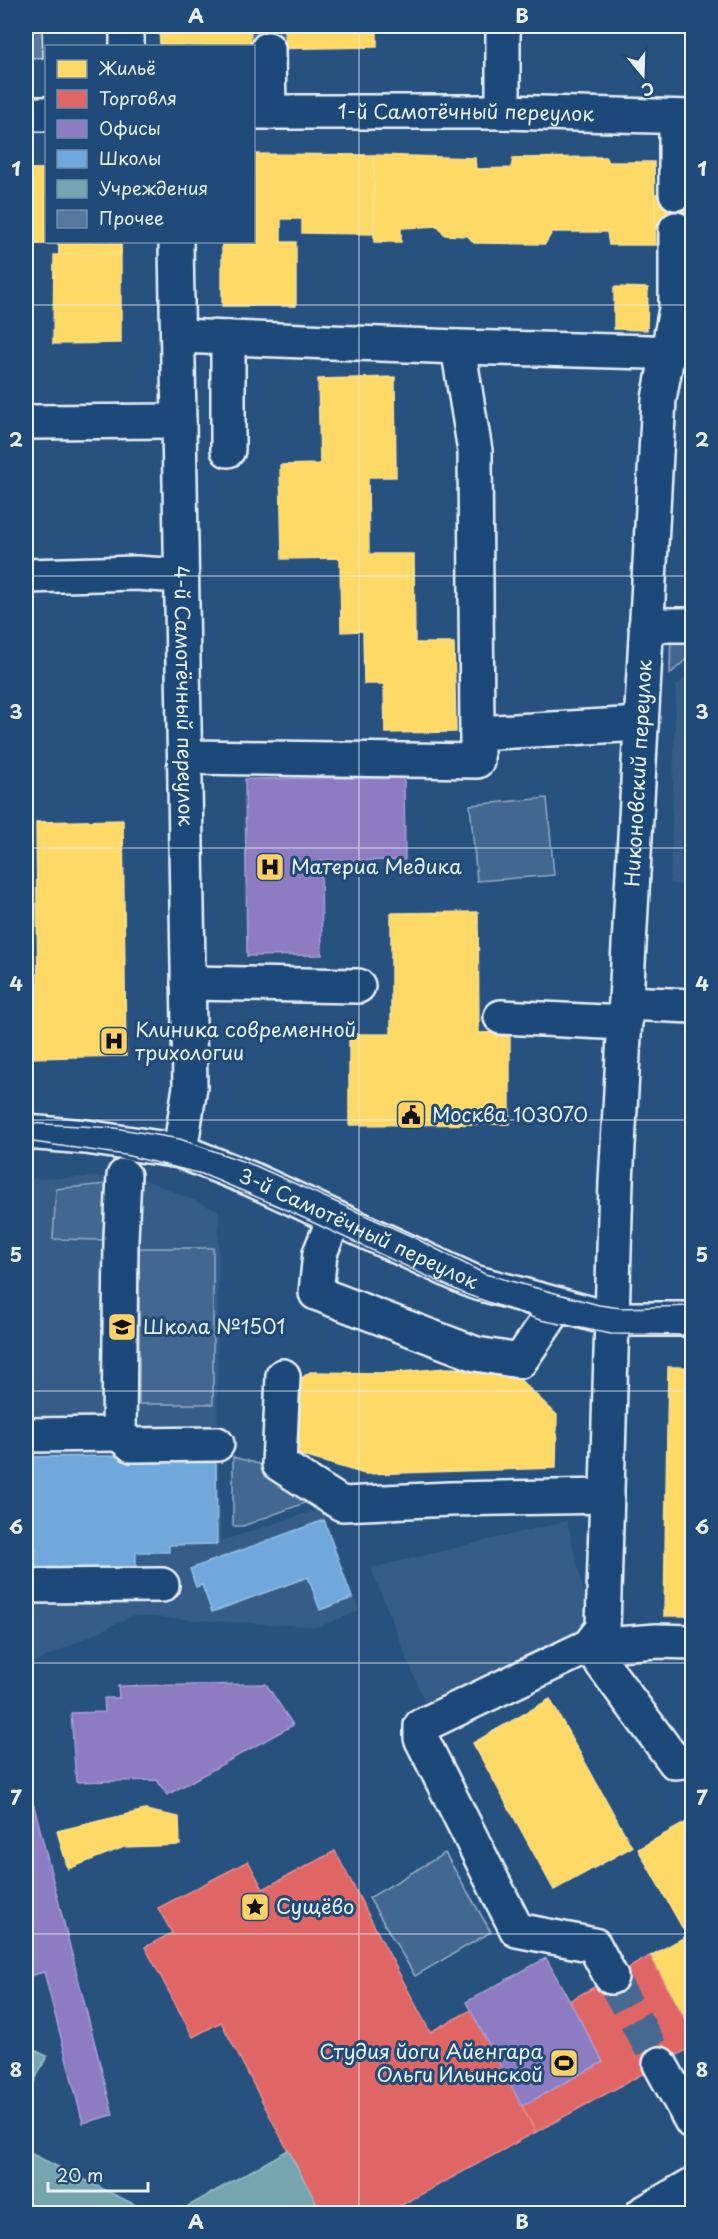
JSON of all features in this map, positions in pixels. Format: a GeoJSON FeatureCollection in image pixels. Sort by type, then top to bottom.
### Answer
{"type":"FeatureCollection","features":[{"type":"Feature","properties":{"kind":"street"},"geometry":{"type":"LineString","coordinates":[[127,26],[127,45]]}},
{"type":"Feature","properties":{"kind":"street"},"geometry":{"type":"LineString","coordinates":[[503,26],[503,112]]}},
{"type":"Feature","properties":{"kind":"street"},"geometry":{"type":"LineString","coordinates":[[261,112],[268,49]]}},
{"type":"Feature","properties":{"kind":"street","name":"1-й Самотёчный переулок"},"geometry":{"type":"LineString","coordinates":[[261,112],[503,112],[685,117]]}},
{"type":"Feature","properties":{"kind":"street"},"geometry":{"type":"LineString","coordinates":[[26,114],[45,114]]}},
{"type":"Feature","properties":{"kind":"street"},"geometry":{"type":"LineString","coordinates":[[676,194],[685,117]]}},
{"type":"Feature","properties":{"kind":"street","name":"4-й Самотёчный переулок"},"geometry":{"type":"LineString","coordinates":[[176,243],[190,1086],[180,1151]]}},
{"type":"Feature","properties":{"kind":"street","name":"Никоновский переулок"},"geometry":{"type":"LineString","coordinates":[[589,1646],[603,1628],[611,1319],[640,724],[659,399],[676,309],[682,246]]}},
{"type":"Feature","properties":{"kind":"street"},"geometry":{"type":"LineString","coordinates":[[178,336],[650,352]]}},
{"type":"Feature","properties":{"kind":"street"},"geometry":{"type":"LineString","coordinates":[[228,338],[228,450]]}},
{"type":"Feature","properties":{"kind":"street"},"geometry":{"type":"LineString","coordinates":[[185,757],[477,761],[475,451],[458,347]]}},
{"type":"Feature","properties":{"kind":"street"},"geometry":{"type":"LineString","coordinates":[[26,422],[179,421]]}},
{"type":"Feature","properties":{"kind":"street"},"geometry":{"type":"LineString","coordinates":[[26,576],[136,573],[180,576]]}},
{"type":"Feature","properties":{"kind":"street"},"geometry":{"type":"LineString","coordinates":[[646,625],[693,625]]}},
{"type":"Feature","properties":{"kind":"street"},"geometry":{"type":"LineString","coordinates":[[477,733],[640,724]]}},
{"type":"Feature","properties":{"kind":"street"},"geometry":{"type":"LineString","coordinates":[[188,983],[358,986]]}},
{"type":"Feature","properties":{"kind":"street"},"geometry":{"type":"LineString","coordinates":[[501,1017],[625,1013],[693,1006]]}},
{"type":"Feature","properties":{"kind":"street","name":"3-й Самотёчный переулок"},"geometry":{"type":"LineString","coordinates":[[26,1132],[86,1137],[180,1151],[251,1179],[474,1282],[611,1319],[693,1318]]}},
{"type":"Feature","properties":{"kind":"street"},"geometry":{"type":"LineString","coordinates":[[119,1434],[124,1176]]}},
{"type":"Feature","properties":{"kind":"street"},"geometry":{"type":"LineString","coordinates":[[334,1219],[320,1253],[316,1293],[476,1354],[520,1361],[558,1305]]}},
{"type":"Feature","properties":{"kind":"street"},"geometry":{"type":"LineString","coordinates":[[283,1376],[279,1464],[342,1504],[606,1496]]}},
{"type":"Feature","properties":{"kind":"street"},"geometry":{"type":"LineString","coordinates":[[26,1435],[119,1434],[132,1445],[217,1444]]}},
{"type":"Feature","properties":{"kind":"street"},"geometry":{"type":"LineString","coordinates":[[26,1586],[162,1585]]}},
{"type":"Feature","properties":{"kind":"street"},"geometry":{"type":"LineString","coordinates":[[611,1977],[594,1945],[517,1930],[421,1737],[421,1726],[589,1646],[657,1641],[693,1642]]}},
{"type":"Feature","properties":{"kind":"street"},"geometry":{"type":"LineString","coordinates":[[589,1646],[675,1762],[693,1760]]}},
{"type":"Feature","properties":{"kind":"street"},"geometry":{"type":"LineString","coordinates":[[660,2064],[693,2122]]}},
{"type":"Feature","properties":{"kind":"street"},"geometry":{"type":"LineString","coordinates":[[642,2214],[693,2185]]}},
{"type":"Feature","properties":{"kind":"shaded area"},"geometry":{"type":"Polygon","coordinates":[[[671,629],[692,629],[692,654],[670,674],[671,629]]]}},
{"type":"Feature","properties":{"kind":"shaded area"},"geometry":{"type":"Polygon","coordinates":[[[692,672],[692,885],[670,884],[676,686],[692,672]]]}},
{"type":"Feature","properties":{"kind":"shaded area"},"geometry":{"type":"Polygon","coordinates":[[[547,798],[554,875],[477,881],[470,805],[547,798]]]}},
{"type":"Feature","properties":{"kind":"shaded area","name":"Школа №1501"},"geometry":{"type":"Polygon","coordinates":[[[124,1176],[141,1178],[219,1211],[217,1444],[221,1541],[322,1508],[359,1611],[318,1627],[132,1616],[26,1667],[26,1179],[124,1176]]]}},
{"type":"Feature","properties":{"kind":"shaded area"},"geometry":{"type":"Polygon","coordinates":[[[106,1184],[104,1240],[53,1239],[56,1189],[106,1184]]]}},
{"type":"Feature","properties":{"kind":"shaded area"},"geometry":{"type":"Polygon","coordinates":[[[139,1248],[213,1248],[213,1404],[139,1404],[139,1248]]]}},
{"type":"Feature","properties":{"kind":"shaded area"},"geometry":{"type":"Polygon","coordinates":[[[233,1457],[259,1464],[307,1502],[243,1526],[233,1526],[233,1457]]]}},
{"type":"Feature","properties":{"kind":"shaded area"},"geometry":{"type":"Polygon","coordinates":[[[567,1521],[592,1627],[428,1711],[371,1568],[567,1521]]]}},
{"type":"Feature","properties":{"kind":"shaded area"},"geometry":{"type":"Polygon","coordinates":[[[445,1853],[491,1932],[415,1976],[369,1898],[445,1853]]]}},
{"type":"Feature","properties":{"kind":"building: Жильё"},"geometry":{"type":"Polygon","coordinates":[[[159,26],[377,26],[377,47],[255,49],[255,45],[160,45],[159,26]]]}},
{"type":"Feature","properties":{"kind":"building: Жильё"},"geometry":{"type":"Polygon","coordinates":[[[255,154],[374,155],[373,234],[302,233],[302,219],[281,219],[281,242],[296,242],[296,306],[222,306],[222,243],[255,243],[255,154]]]}},
{"type":"Feature","properties":{"kind":"building: Жильё"},"geometry":{"type":"Polygon","coordinates":[[[374,155],[475,158],[476,169],[511,168],[513,158],[605,157],[609,162],[654,162],[656,245],[609,245],[607,232],[552,232],[545,244],[474,243],[468,236],[445,235],[438,226],[401,228],[401,242],[374,242],[374,155]]]}},
{"type":"Feature","properties":{"kind":"building: Жильё"},"geometry":{"type":"Polygon","coordinates":[[[26,169],[45,169],[45,243],[121,243],[121,343],[53,344],[54,255],[59,255],[59,244],[26,244],[26,169]]]}},
{"type":"Feature","properties":{"kind":"building: Жильё"},"geometry":{"type":"Polygon","coordinates":[[[26,169],[45,169],[45,243],[121,243],[121,254],[59,255],[59,244],[26,244],[26,169]]]}},
{"type":"Feature","properties":{"kind":"building: Жильё"},"geometry":{"type":"Polygon","coordinates":[[[655,194],[692,194],[692,229],[655,229],[655,194]]]}},
{"type":"Feature","properties":{"kind":"building: Жильё"},"geometry":{"type":"Polygon","coordinates":[[[614,287],[648,288],[647,330],[614,329],[614,287]]]}},
{"type":"Feature","properties":{"kind":"building: Жильё"},"geometry":{"type":"Polygon","coordinates":[[[395,377],[396,477],[368,477],[369,554],[414,554],[415,643],[454,643],[456,732],[385,733],[384,684],[364,684],[363,631],[341,632],[340,558],[282,559],[280,465],[320,464],[318,379],[395,377]]]}},
{"type":"Feature","properties":{"kind":"building: Жильё"},"geometry":{"type":"Polygon","coordinates":[[[123,820],[126,1056],[26,1058],[26,994],[38,994],[36,822],[123,820]]]}},
{"type":"Feature","properties":{"kind":"building: Жильё"},"geometry":{"type":"Polygon","coordinates":[[[478,912],[479,1033],[510,1032],[510,1124],[349,1125],[349,1034],[391,1034],[391,913],[478,912]]]}},
{"type":"Feature","properties":{"kind":"building: Жильё"},"geometry":{"type":"Polygon","coordinates":[[[668,1367],[692,1367],[692,1616],[664,1616],[668,1367]]]}},
{"type":"Feature","properties":{"kind":"building: Жильё"},"geometry":{"type":"Polygon","coordinates":[[[446,1368],[510,1370],[557,1415],[556,1468],[365,1474],[290,1452],[294,1384],[310,1372],[389,1373],[446,1368]]]}},
{"type":"Feature","properties":{"kind":"building: Жильё"},"geometry":{"type":"Polygon","coordinates":[[[550,1699],[632,1847],[554,1890],[473,1743],[550,1699]]]}},
{"type":"Feature","properties":{"kind":"building: Жильё"},"geometry":{"type":"Polygon","coordinates":[[[145,1810],[179,1817],[180,1845],[124,1847],[68,1869],[57,1831],[145,1810]]]}},
{"type":"Feature","properties":{"kind":"building: Жильё"},"geometry":{"type":"Polygon","coordinates":[[[692,1819],[692,2032],[650,1956],[687,1936],[638,1849],[692,1819]]]}},
{"type":"Feature","properties":{"kind":"building: Торговля"},"geometry":{"type":"Polygon","coordinates":[[[335,1851],[430,2032],[471,2010],[536,2132],[385,2214],[321,2214],[221,2022],[193,2037],[145,1947],[172,1933],[158,1908],[248,1861],[263,1889],[335,1851]]]}},
{"type":"Feature","properties":{"kind":"building: Торговля"},"geometry":{"type":"Polygon","coordinates":[[[650,1956],[692,2032],[692,2047],[536,2132],[522,2106],[603,2062],[569,2001],[650,1956]]]}},
{"type":"Feature","properties":{"kind":"building: Офисы"},"geometry":{"type":"Polygon","coordinates":[[[404,777],[405,860],[321,861],[322,955],[247,956],[245,779],[404,777]]]}},
{"type":"Feature","properties":{"kind":"building: Офисы"},"geometry":{"type":"Polygon","coordinates":[[[266,1684],[293,1725],[167,1795],[157,1780],[76,1782],[71,1713],[105,1712],[104,1698],[119,1698],[118,1686],[266,1684]]]}},
{"type":"Feature","properties":{"kind":"building: Офисы"},"geometry":{"type":"Polygon","coordinates":[[[34,1806],[113,2115],[83,2123],[44,1972],[26,1977],[26,1808],[34,1806]]]}},
{"type":"Feature","properties":{"kind":"building: Офисы"},"geometry":{"type":"Polygon","coordinates":[[[546,1958],[603,2062],[522,2106],[466,2002],[546,1958]]]}},
{"type":"Feature","properties":{"kind":"building: Школы"},"geometry":{"type":"Polygon","coordinates":[[[216,1455],[217,1544],[169,1545],[169,1552],[136,1552],[136,1568],[36,1569],[36,1550],[26,1550],[26,1457],[216,1455]]]}},
{"type":"Feature","properties":{"kind":"building: Школы"},"geometry":{"type":"Polygon","coordinates":[[[324,1520],[352,1598],[320,1610],[308,1577],[212,1612],[202,1585],[196,1587],[190,1569],[324,1520]]]}},
{"type":"Feature","properties":{"kind":"building: Учреждения"},"geometry":{"type":"Polygon","coordinates":[[[26,2046],[47,2056],[30,2090],[26,2088],[26,2046]]]}},
{"type":"Feature","properties":{"kind":"building: Учреждения"},"geometry":{"type":"Polygon","coordinates":[[[288,2150],[319,2208],[309,2214],[174,2214],[288,2150]]]}},
{"type":"Feature","properties":{"kind":"building: Учреждения"},"geometry":{"type":"Polygon","coordinates":[[[26,2151],[154,2214],[26,2214],[26,2151]]]}},
{"type":"Feature","properties":{"kind":"building: Прочее"},"geometry":{"type":"Polygon","coordinates":[[[26,26],[42,26],[43,58],[26,58],[26,26]]]}},
{"type":"Feature","properties":{"kind":"tunnel"},"geometry":{"type":"LineString","coordinates":[[268,26],[268,49]]}},
{"type":"Feature","properties":{"kind":"tunnel"},"geometry":{"type":"LineString","coordinates":[[611,1977],[660,2064]]}},
{"type":"Feature","properties":{"kind":"tram line"},"geometry":{"type":"LineString","coordinates":[[26,1123],[115,1128],[180,1139],[256,1166],[411,1236],[485,1274],[599,1305],[621,1308],[692,1306]]}},
{"type":"Feature","properties":{"kind":"tram line"},"geometry":{"type":"LineString","coordinates":[[26,1141],[125,1155],[202,1174],[278,1206],[465,1294],[540,1320],[611,1334],[692,1335]]}},
{"type":"Feature","properties":{"kind":"place","name":"Материа Медика"},"geometry":{"type":"Point","coordinates":[270,867]}},
{"type":"Feature","properties":{"kind":"place","name":"Клиника современной трихологии"},"geometry":{"type":"Point","coordinates":[114,1041]}},
{"type":"Feature","properties":{"kind":"place","name":"Москва 103070"},"geometry":{"type":"Point","coordinates":[411,1115]}},
{"type":"Feature","properties":{"kind":"place","name":"Школа №1501"},"geometry":{"type":"Point","coordinates":[122,1327]}},
{"type":"Feature","properties":{"kind":"place","name":"Сущёво"},"geometry":{"type":"Point","coordinates":[255,1907]}},
{"type":"Feature","properties":{"kind":"place","name":"Студия йоги Айенгара Ольги Ильинской"},"geometry":{"type":"Point","coordinates":[564,2063]}}]}
